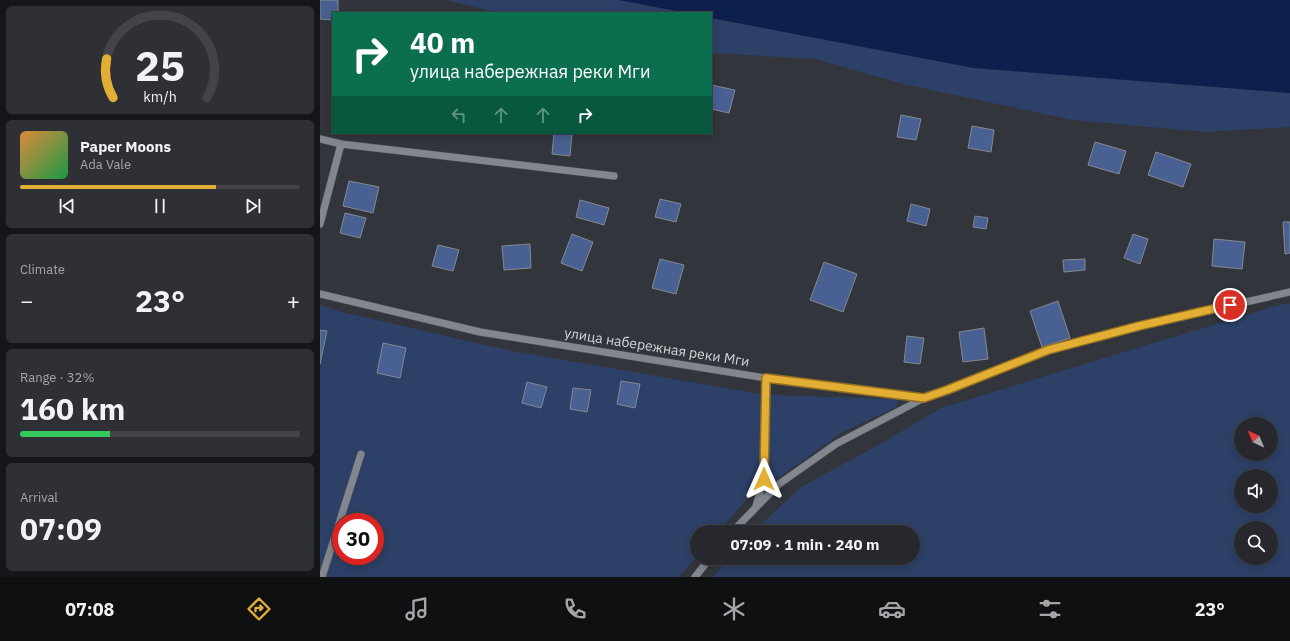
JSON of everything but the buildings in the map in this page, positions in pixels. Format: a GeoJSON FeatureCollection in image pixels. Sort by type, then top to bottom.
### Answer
{"type":"FeatureCollection","features":[{"type":"Feature","properties":{"kind":"street"},"geometry":{"type":"LineString","coordinates":[[320,139],[341,144],[614,176]]}},
{"type":"Feature","properties":{"kind":"street"},"geometry":{"type":"LineString","coordinates":[[320,224],[341,144]]}},
{"type":"Feature","properties":{"kind":"street","name":"улица набережная реки Мги"},"geometry":{"type":"LineString","coordinates":[[320,294],[480,332],[766,378],[924,398],[1048,350],[1139,326],[1290,292]]}},
{"type":"Feature","properties":{"kind":"street"},"geometry":{"type":"LineString","coordinates":[[755,508],[764,479],[766,378]]}},
{"type":"Feature","properties":{"kind":"street"},"geometry":{"type":"LineString","coordinates":[[739,525],[779,484],[836,444],[924,398]]}},
{"type":"Feature","properties":{"kind":"street"},"geometry":{"type":"LineString","coordinates":[[322,577],[361,454]]}},
{"type":"Feature","properties":{"kind":"street"},"geometry":{"type":"LineString","coordinates":[[695,577],[704,565]]}},
{"type":"Feature","properties":{"kind":"shaded area"},"geometry":{"type":"Polygon","coordinates":[[[447,0],[619,0],[682,12],[494,12],[447,0]]]}},
{"type":"Feature","properties":{"kind":"shaded area"},"geometry":{"type":"Polygon","coordinates":[[[619,0],[1290,0],[1290,93],[974,68],[712,18],[712,12],[682,12],[619,0]]]}},
{"type":"Feature","properties":{"kind":"shaded area"},"geometry":{"type":"Polygon","coordinates":[[[712,18],[974,68],[1290,93],[1290,127],[1205,132],[1073,120],[903,84],[815,59],[712,53],[712,18]]]}},
{"type":"Feature","properties":{"kind":"shaded area"},"geometry":{"type":"Polygon","coordinates":[[[1290,303],[1290,577],[713,577],[724,565],[920,565],[920,525],[760,525],[801,487],[882,443],[941,408],[1275,306],[1290,303]]]}},
{"type":"Feature","properties":{"kind":"shaded area"},"geometry":{"type":"Polygon","coordinates":[[[320,305],[342,312],[507,350],[760,394],[762,468],[760,484],[724,525],[690,525],[690,564],[679,577],[320,577],[320,305]]]}},
{"type":"Feature","properties":{"kind":"shaded area"},"geometry":{"type":"Polygon","coordinates":[[[768,395],[898,399],[896,407],[841,433],[770,484],[767,480],[768,395]]]}},
{"type":"Feature","properties":{"kind":"route"},"geometry":{"type":"LineString","coordinates":[[764,479],[766,378],[924,398],[1048,350],[1139,326],[1230,305]]}}]}
